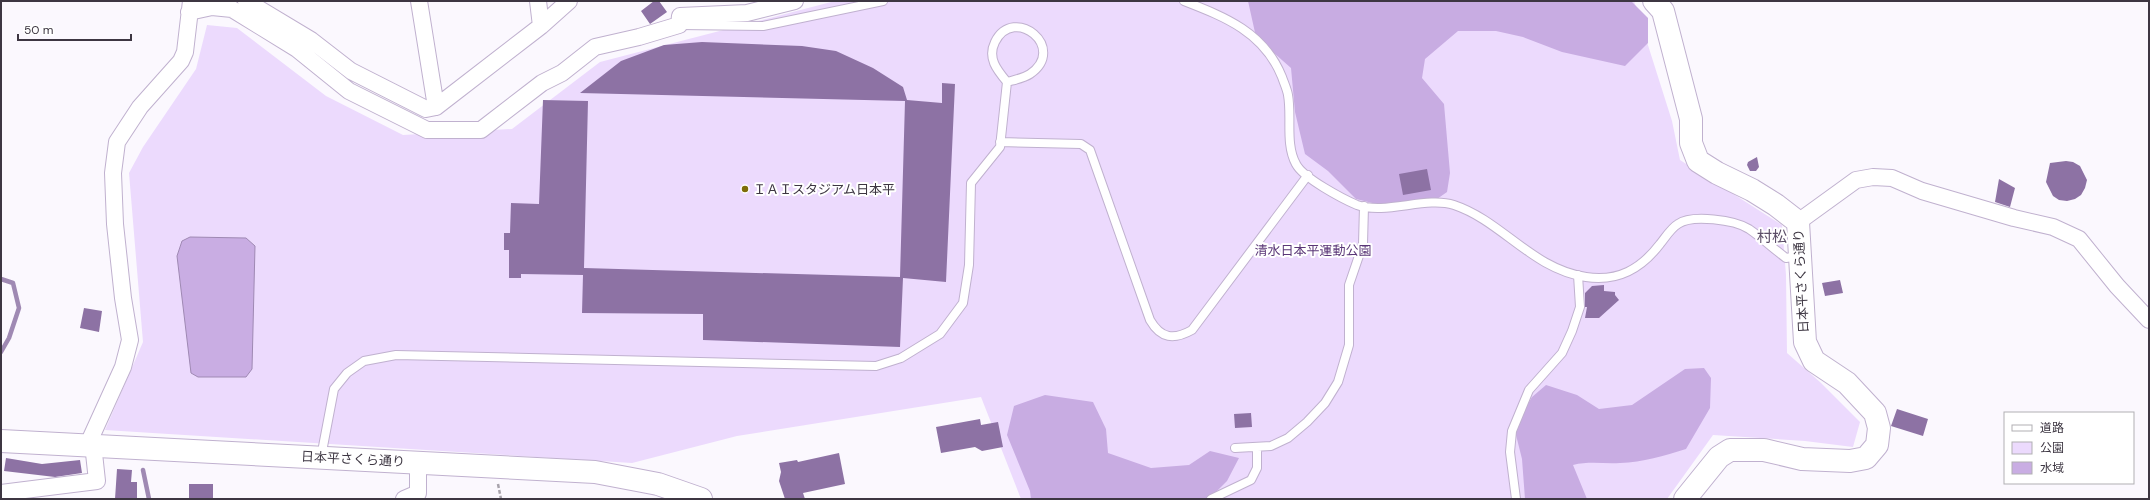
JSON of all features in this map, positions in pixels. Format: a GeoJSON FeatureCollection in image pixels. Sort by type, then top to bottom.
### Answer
{"type":"FeatureCollection","features":[{"type":"Feature","properties":{"kind":"street"},"geometry":{"type":"LineString","coordinates":[[419,1],[436,107]]}},
{"type":"Feature","properties":{"kind":"street"},"geometry":{"type":"LineString","coordinates":[[538,1],[541,26]]}},
{"type":"Feature","properties":{"kind":"street"},"geometry":{"type":"LineString","coordinates":[[1,493],[97,481],[90,444],[123,367],[130,340],[123,298],[115,224],[113,173],[117,142],[140,107],[182,62],[185,52],[190,7],[212,7],[238,4],[311,40],[350,71],[426,109],[436,107],[541,26],[569,1]]}},
{"type":"Feature","properties":{"kind":"street"},"geometry":{"type":"LineString","coordinates":[[238,4],[349,91],[427,130],[481,130],[542,84],[562,73],[595,47],[639,37],[679,25],[680,16],[795,1]]}},
{"type":"Feature","properties":{"kind":"street","name":"日本平さくら通り"},"geometry":{"type":"LineString","coordinates":[[1654,1],[1663,11],[1691,119],[1691,143],[1698,161],[1717,173],[1752,190],[1776,204],[1798,222],[1805,342],[1814,361],[1847,383],[1875,412],[1879,428],[1877,445],[1866,458],[1850,461],[1802,459],[1764,450],[1730,450],[1719,457],[1685,499]]}},
{"type":"Feature","properties":{"kind":"street"},"geometry":{"type":"LineString","coordinates":[[1798,222],[1856,180],[1873,177],[1892,178],[1922,191],[2053,227],[2079,239],[2117,286],[2149,320]]}},
{"type":"Feature","properties":{"kind":"street","name":"日本平さくら通り"},"geometry":{"type":"LineString","coordinates":[[1,441],[90,444],[595,472],[658,484],[701,499]]}},
{"type":"Feature","properties":{"kind":"street"},"geometry":{"type":"LineString","coordinates":[[404,499],[418,493],[418,463]]}},
{"type":"Feature","properties":{"kind":"lane"},"geometry":{"type":"LineString","coordinates":[[679,25],[763,26],[883,1]]}},
{"type":"Feature","properties":{"kind":"lane"},"geometry":{"type":"LineString","coordinates":[[1184,1],[1222,16],[1245,29],[1261,43],[1278,67],[1288,94],[1291,149],[1297,166],[1322,187],[1358,205],[1375,208],[1424,204],[1452,205],[1483,219],[1533,256],[1586,277],[1608,278],[1632,271],[1651,256],[1676,224],[1689,218],[1723,221],[1747,228],[1786,258],[1799,256]]}},
{"type":"Feature","properties":{"kind":"lane"},"geometry":{"type":"LineString","coordinates":[[321,458],[334,389],[347,373],[364,361],[396,355],[876,366],[901,358],[940,334],[963,303],[969,265],[971,183],[1000,147],[1007,82],[994,65],[991,49],[997,37],[1007,30],[1020,27],[1032,30],[1041,41],[1043,55],[1038,67],[1029,75],[1007,82]]}},
{"type":"Feature","properties":{"kind":"lane"},"geometry":{"type":"LineString","coordinates":[[1000,142],[1081,144],[1090,150],[1150,320],[1154,329],[1167,336],[1180,336],[1192,330],[1308,175]]}},
{"type":"Feature","properties":{"kind":"lane"},"geometry":{"type":"LineString","coordinates":[[1235,448],[1271,446],[1288,438],[1307,422],[1325,403],[1338,382],[1348,344],[1349,285],[1363,244],[1364,206]]}},
{"type":"Feature","properties":{"kind":"lane"},"geometry":{"type":"LineString","coordinates":[[1516,499],[1510,452],[1512,431],[1528,390],[1562,352],[1572,331],[1580,307],[1578,274]]}},
{"type":"Feature","properties":{"kind":"lane"},"geometry":{"type":"LineString","coordinates":[[1211,499],[1251,480],[1257,468],[1257,447]]}},
{"type":"Feature","properties":{"kind":"green space","name":"清水日本平運動公園"},"geometry":{"type":"Polygon","coordinates":[[[835,1],[1634,1],[1672,121],[1680,160],[1782,225],[1786,275],[1787,353],[1820,382],[1860,422],[1853,447],[1805,441],[1713,435],[1667,499],[1021,499],[981,397],[737,436],[632,463],[105,430],[143,342],[129,173],[143,147],[196,69],[207,25],[237,28],[326,96],[403,135],[512,129],[600,62],[835,1]]]}},
{"type":"Feature","properties":{"kind":"shaded area"},"geometry":{"type":"Polygon","coordinates":[[[1248,1],[1631,1],[1648,18],[1648,43],[1625,66],[1562,52],[1523,37],[1496,31],[1458,31],[1425,59],[1422,78],[1444,104],[1450,173],[1447,192],[1427,206],[1393,208],[1356,199],[1328,171],[1305,154],[1295,112],[1291,68],[1256,37],[1248,1]]]}},
{"type":"Feature","properties":{"kind":"shaded area"},"geometry":{"type":"Polygon","coordinates":[[[1704,368],[1711,378],[1710,408],[1686,449],[1645,460],[1573,465],[1587,499],[1525,499],[1522,459],[1514,427],[1532,397],[1546,385],[1577,395],[1599,409],[1632,405],[1685,369],[1704,368]]]}},
{"type":"Feature","properties":{"kind":"shaded area"},"geometry":{"type":"Polygon","coordinates":[[[1045,395],[1093,402],[1106,429],[1108,453],[1151,468],[1189,465],[1210,451],[1239,458],[1227,481],[1209,499],[1031,499],[1030,491],[1007,435],[1014,406],[1045,395]]]}},
{"type":"Feature","properties":{"kind":"water"},"geometry":{"type":"Polygon","coordinates":[[[190,237],[246,238],[255,246],[252,369],[246,377],[198,377],[191,373],[177,256],[182,241],[190,237]]]}},
{"type":"Feature","properties":{"kind":"building"},"geometry":{"type":"Polygon","coordinates":[[[654,1],[659,1],[667,12],[650,24],[641,11],[654,1]]]}},
{"type":"Feature","properties":{"kind":"building"},"geometry":{"type":"Polygon","coordinates":[[[702,42],[802,46],[836,51],[873,68],[903,87],[907,100],[942,103],[942,83],[955,84],[946,282],[903,278],[900,347],[703,340],[703,314],[582,313],[583,275],[521,274],[521,278],[509,278],[509,250],[504,250],[504,233],[510,233],[511,203],[539,204],[543,100],[588,101],[584,268],[900,277],[905,101],[580,93],[621,61],[664,45],[702,42]]]}},
{"type":"Feature","properties":{"kind":"building"},"geometry":{"type":"Polygon","coordinates":[[[1757,157],[1759,167],[1756,171],[1750,171],[1747,165],[1748,162],[1757,157]]]}},
{"type":"Feature","properties":{"kind":"building"},"geometry":{"type":"Polygon","coordinates":[[[2066,161],[2073,162],[2080,166],[2087,180],[2081,195],[2075,199],[2067,201],[2059,200],[2053,196],[2046,182],[2050,163],[2066,161]]]}},
{"type":"Feature","properties":{"kind":"building"},"geometry":{"type":"Polygon","coordinates":[[[1427,169],[1431,190],[1403,195],[1399,174],[1427,169]]]}},
{"type":"Feature","properties":{"kind":"building"},"geometry":{"type":"Polygon","coordinates":[[[1999,179],[2015,188],[2010,207],[1995,202],[1999,179]]]}},
{"type":"Feature","properties":{"kind":"building"},"geometry":{"type":"Polygon","coordinates":[[[1840,280],[1843,293],[1825,296],[1822,283],[1840,280]]]}},
{"type":"Feature","properties":{"kind":"building"},"geometry":{"type":"Polygon","coordinates":[[[1604,285],[1604,291],[1615,292],[1615,295],[1619,300],[1599,318],[1585,318],[1587,307],[1585,307],[1585,293],[1592,286],[1604,285]]]}},
{"type":"Feature","properties":{"kind":"building"},"geometry":{"type":"Polygon","coordinates":[[[84,308],[102,311],[99,332],[80,328],[84,308]]]}},
{"type":"Feature","properties":{"kind":"building"},"geometry":{"type":"Polygon","coordinates":[[[1897,409],[1928,419],[1923,436],[1891,426],[1897,409]]]}},
{"type":"Feature","properties":{"kind":"building"},"geometry":{"type":"Polygon","coordinates":[[[1251,413],[1252,427],[1235,428],[1234,414],[1251,413]]]}},
{"type":"Feature","properties":{"kind":"building"},"geometry":{"type":"Polygon","coordinates":[[[980,419],[981,425],[998,422],[1003,447],[982,451],[975,447],[941,453],[936,427],[980,419]]]}},
{"type":"Feature","properties":{"kind":"building"},"geometry":{"type":"Polygon","coordinates":[[[839,453],[845,484],[803,493],[805,499],[785,499],[779,481],[781,472],[779,463],[797,460],[798,462],[839,453]]]}},
{"type":"Feature","properties":{"kind":"building"},"geometry":{"type":"Polygon","coordinates":[[[6,458],[42,464],[80,460],[82,473],[55,477],[4,471],[6,458]]]}},
{"type":"Feature","properties":{"kind":"building"},"geometry":{"type":"Polygon","coordinates":[[[117,469],[132,470],[131,482],[137,482],[137,499],[115,499],[117,469]]]}},
{"type":"Feature","properties":{"kind":"building"},"geometry":{"type":"Polygon","coordinates":[[[189,484],[213,484],[213,499],[189,499],[189,484]]]}},
{"type":"Feature","properties":{"kind":"waterway"},"geometry":{"type":"LineString","coordinates":[[1,279],[13,283],[19,308],[9,338],[1,352]]}},
{"type":"Feature","properties":{"kind":"waterway"},"geometry":{"type":"LineString","coordinates":[[143,470],[149,499]]}},
{"type":"Feature","properties":{"kind":"place","name":"ＩＡＩスタジアム日本平"},"geometry":{"type":"Point","coordinates":[745,189]}},
{"type":"Feature","properties":{"kind":"district","name":"村松"},"geometry":{"type":"Point","coordinates":[1772,237]}}]}
